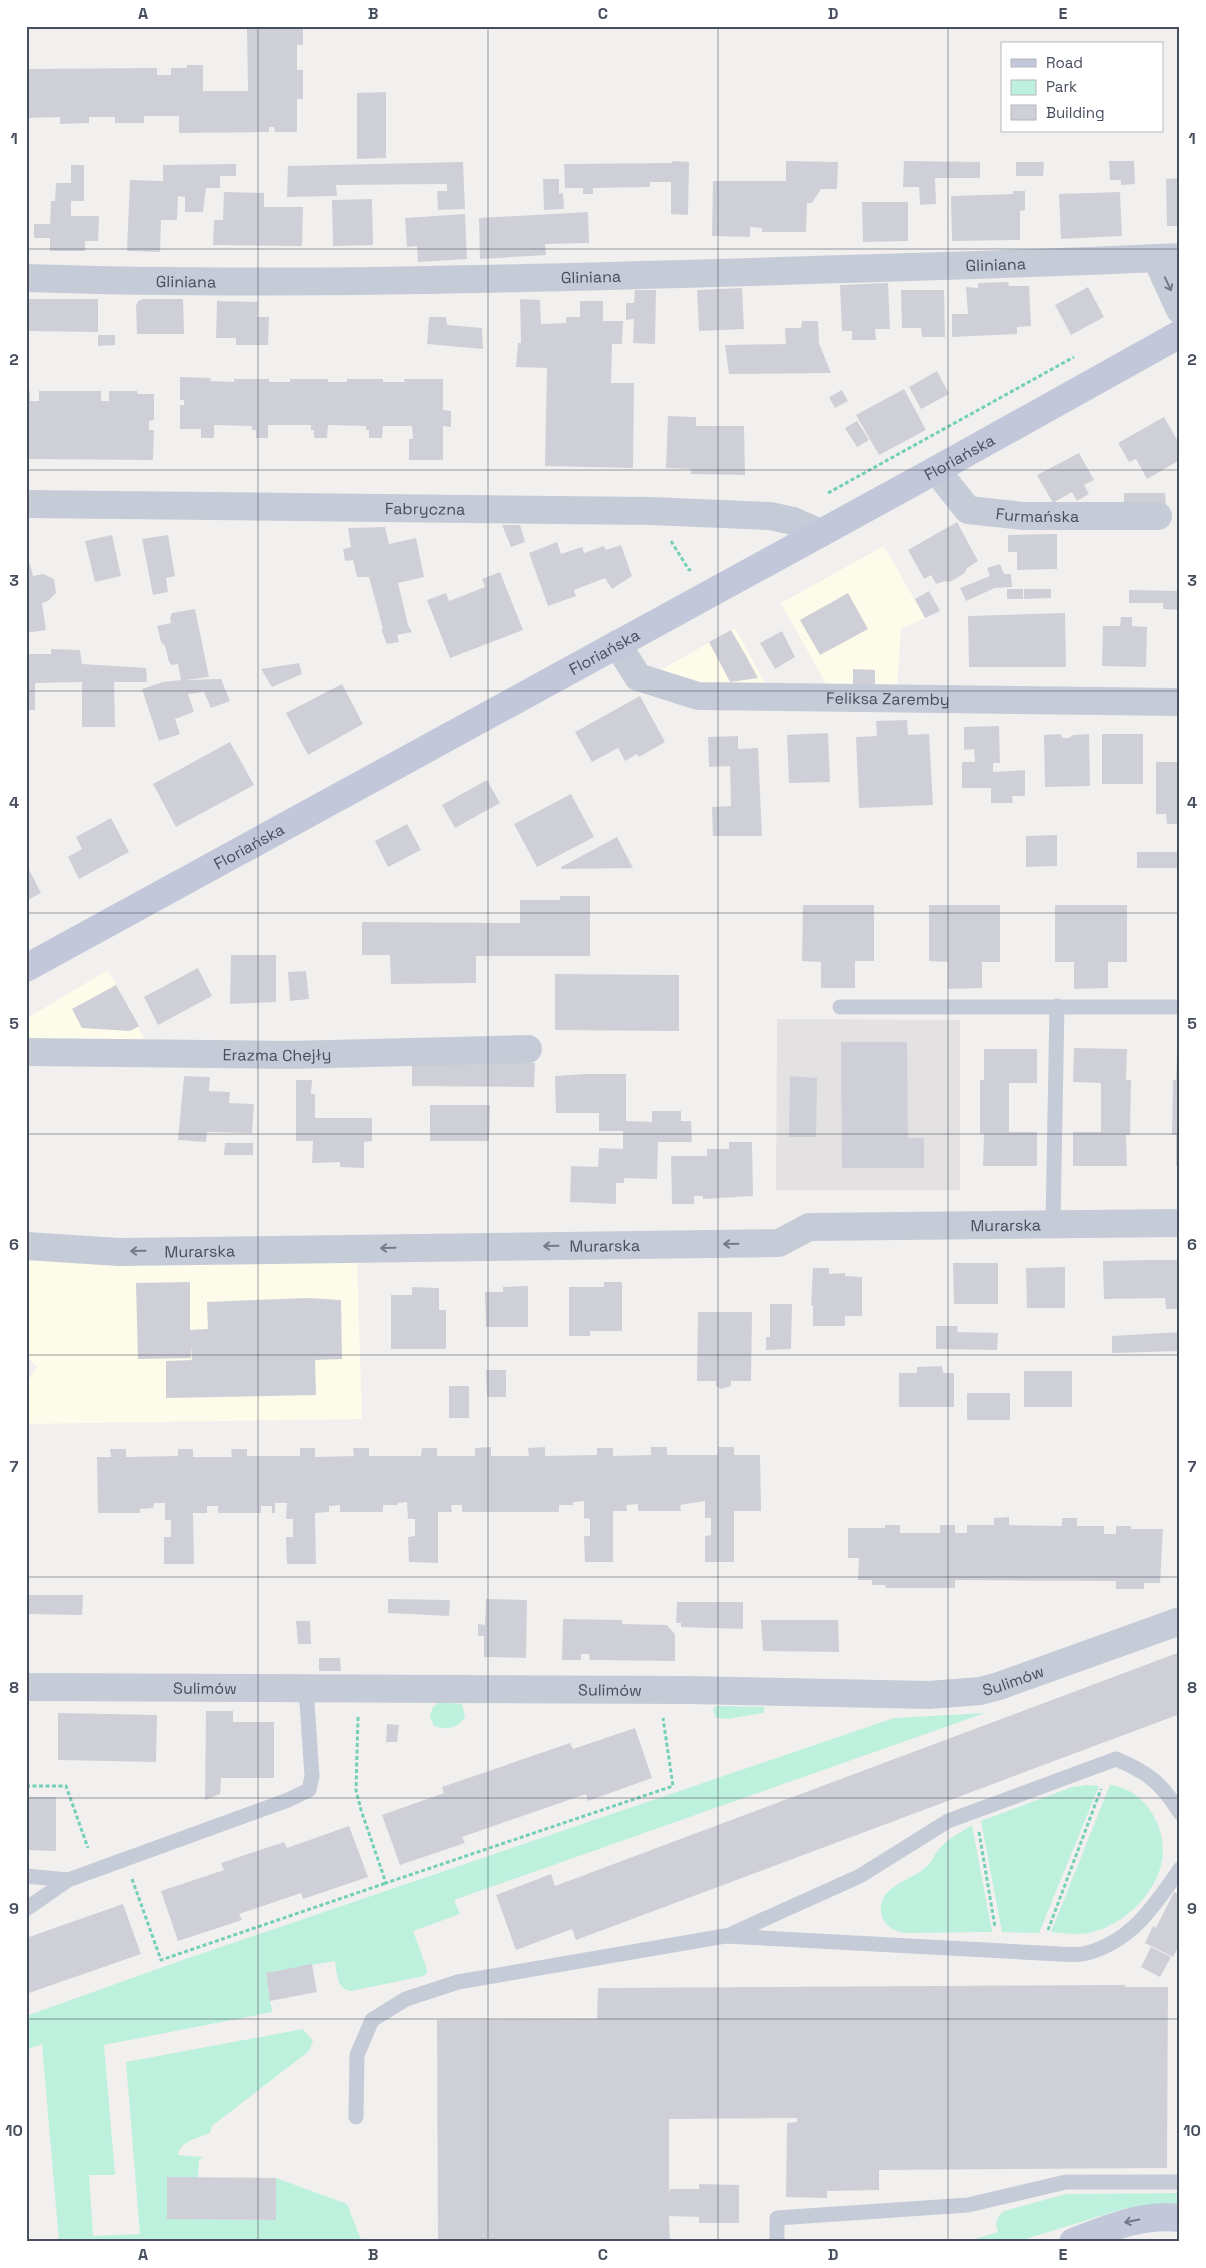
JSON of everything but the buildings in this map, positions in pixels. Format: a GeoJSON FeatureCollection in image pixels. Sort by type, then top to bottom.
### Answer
{"type":"FeatureCollection","features":[{"type":"Feature","properties":{"kind":"street","name":"Gliniana"},"geometry":{"type":"LineString","coordinates":[[26,278],[116,281],[344,281],[610,276],[1168,258],[1180,310]]}},
{"type":"Feature","properties":{"kind":"street","name":"Floriańska"},"geometry":{"type":"LineString","coordinates":[[26,968],[936,470],[1180,334]]}},
{"type":"Feature","properties":{"kind":"street","name":"Furmańska"},"geometry":{"type":"LineString","coordinates":[[936,470],[968,510],[1023,516],[1158,516]]}},
{"type":"Feature","properties":{"kind":"street","name":"Fabryczna"},"geometry":{"type":"LineString","coordinates":[[26,504],[651,511],[770,516],[793,521],[821,533]]}},
{"type":"Feature","properties":{"kind":"street","name":"Feliksa Zaremby"},"geometry":{"type":"LineString","coordinates":[[617,644],[638,676],[698,696],[1180,702]]}},
{"type":"Feature","properties":{"kind":"street","name":"Erazma Chejły"},"geometry":{"type":"LineString","coordinates":[[26,1052],[289,1055],[528,1049]]}},
{"type":"Feature","properties":{"kind":"street","name":"Murarska"},"geometry":{"type":"LineString","coordinates":[[26,1246],[119,1252],[779,1243],[809,1227],[1180,1223]]}},
{"type":"Feature","properties":{"kind":"street","name":"Sulimów"},"geometry":{"type":"LineString","coordinates":[[26,1687],[660,1690],[929,1695],[980,1691],[999,1686],[1180,1621]]}},
{"type":"Feature","properties":{"kind":"street"},"geometry":{"type":"LineString","coordinates":[[1073,2242],[1122,2223],[1158,2216],[1180,2218]]}},
{"type":"Feature","properties":{"kind":"lane"},"geometry":{"type":"LineString","coordinates":[[1053,1224],[1057,1006]]}},
{"type":"Feature","properties":{"kind":"lane"},"geometry":{"type":"LineString","coordinates":[[840,1007],[1180,1007]]}},
{"type":"Feature","properties":{"kind":"lane"},"geometry":{"type":"LineString","coordinates":[[26,1909],[68,1880],[288,1800],[309,1790],[312,1776],[306,1689]]}},
{"type":"Feature","properties":{"kind":"lane"},"geometry":{"type":"LineString","coordinates":[[726,1936],[860,1876],[948,1821],[1116,1758],[1138,1768],[1158,1782],[1180,1813]]}},
{"type":"Feature","properties":{"kind":"lane"},"geometry":{"type":"LineString","coordinates":[[356,2117],[357,2054],[372,2020],[406,1999],[458,1982],[726,1936],[1085,1954],[1110,1944],[1130,1932],[1150,1912],[1180,1869]]}},
{"type":"Feature","properties":{"kind":"lane"},"geometry":{"type":"LineString","coordinates":[[26,1876],[68,1880]]}},
{"type":"Feature","properties":{"kind":"lane"},"geometry":{"type":"LineString","coordinates":[[777,2242],[777,2218],[968,2205],[1066,2182],[1180,2182]]}},
{"type":"Feature","properties":{"kind":"path"},"geometry":{"type":"LineString","coordinates":[[826,494],[1079,354]]}},
{"type":"Feature","properties":{"kind":"path"},"geometry":{"type":"LineString","coordinates":[[689,570],[697,565]]}},
{"type":"Feature","properties":{"kind":"path"},"geometry":{"type":"LineString","coordinates":[[358,1689],[356,1790],[386,1883]]}},
{"type":"Feature","properties":{"kind":"path"},"geometry":{"type":"LineString","coordinates":[[124,1859],[161,1960],[673,1786],[660,1690]]}},
{"type":"Feature","properties":{"kind":"path"},"geometry":{"type":"LineString","coordinates":[[1039,1953],[1112,1760]]}},
{"type":"Feature","properties":{"kind":"path"},"geometry":{"type":"LineString","coordinates":[[26,1786],[66,1786],[95,1870]]}},
{"type":"Feature","properties":{"kind":"path"},"geometry":{"type":"LineString","coordinates":[[975,1812],[999,1951]]}},
{"type":"Feature","properties":{"kind":"shaded area"},"geometry":{"type":"Polygon","coordinates":[[[884,546],[925,618],[901,629],[897,688],[827,686],[781,603],[884,546]]]}},
{"type":"Feature","properties":{"kind":"shaded area"},"geometry":{"type":"Polygon","coordinates":[[[735,628],[767,687],[704,687],[657,672],[735,628]]]}},
{"type":"Feature","properties":{"kind":"shaded area"},"geometry":{"type":"Polygon","coordinates":[[[108,970],[149,1048],[26,1045],[26,1019],[108,970]]]}},
{"type":"Feature","properties":{"kind":"shaded area"},"geometry":{"type":"Polygon","coordinates":[[[777,1019],[960,1020],[960,1190],[776,1190],[777,1019]]]}},
{"type":"Feature","properties":{"kind":"shaded area"},"geometry":{"type":"Polygon","coordinates":[[[26,1256],[357,1257],[362,1419],[26,1424],[26,1384],[37,1367],[26,1356],[26,1256]]]}},
{"type":"Feature","properties":{"kind":"green space"},"geometry":{"type":"Polygon","coordinates":[[[439,1702],[462,1704],[465,1717],[459,1724],[451,1728],[434,1726],[430,1717],[433,1707],[439,1702]]]}},
{"type":"Feature","properties":{"kind":"green space"},"geometry":{"type":"Polygon","coordinates":[[[715,1706],[765,1707],[763,1713],[728,1719],[716,1718],[713,1710],[715,1706]]]}},
{"type":"Feature","properties":{"kind":"green space"},"geometry":{"type":"Polygon","coordinates":[[[985,1713],[454,1900],[460,1914],[413,1931],[426,1966],[427,1973],[424,1976],[351,1991],[346,1990],[340,1984],[335,1961],[266,1973],[272,2012],[104,2045],[115,2175],[89,2175],[93,2236],[140,2234],[126,2062],[303,2029],[313,2041],[309,2051],[212,2126],[210,2133],[186,2143],[179,2150],[178,2155],[203,2157],[199,2160],[198,2178],[167,2219],[276,2220],[276,2178],[347,2204],[362,2242],[59,2242],[42,2044],[26,2050],[26,2016],[177,1962],[894,1718],[985,1713]]]}},
{"type":"Feature","properties":{"kind":"green space"},"geometry":{"type":"Polygon","coordinates":[[[1110,1785],[1123,1788],[1134,1794],[1152,1814],[1162,1839],[1163,1852],[1157,1877],[1151,1889],[1134,1909],[1113,1924],[1089,1933],[1051,1932],[1110,1785]]]}},
{"type":"Feature","properties":{"kind":"green space"},"geometry":{"type":"Polygon","coordinates":[[[1099,1786],[1039,1933],[1002,1932],[981,1821],[1072,1787],[1099,1786]]]}},
{"type":"Feature","properties":{"kind":"green space"},"geometry":{"type":"Polygon","coordinates":[[[972,1825],[992,1932],[905,1933],[888,1926],[883,1920],[881,1906],[888,1892],[924,1869],[944,1844],[972,1825]]]}},
{"type":"Feature","properties":{"kind":"green space"},"geometry":{"type":"Polygon","coordinates":[[[1180,2193],[1180,2208],[1126,2208],[1016,2242],[966,2242],[998,2232],[997,2220],[1004,2211],[1066,2194],[1180,2193]]]}}]}
